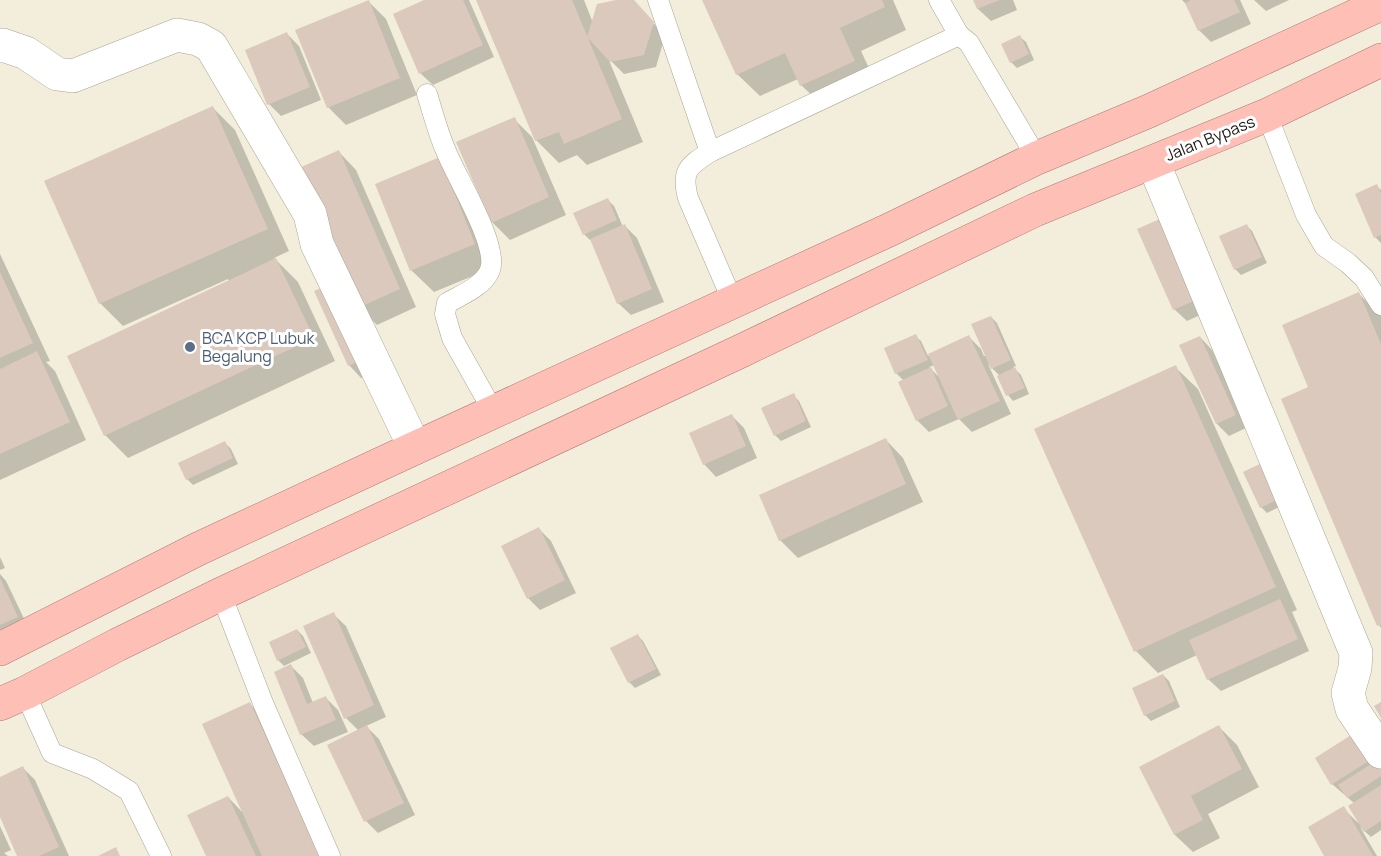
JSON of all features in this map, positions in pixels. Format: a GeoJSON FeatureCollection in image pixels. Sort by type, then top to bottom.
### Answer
{"type":"FeatureCollection","features":[{"type":"Feature","properties":{"kind":"highway"},"geometry":{"type":"LineString","coordinates":[[0,649],[198,549],[493,411],[889,230],[1037,158],[1149,111],[1381,4]]}},
{"type":"Feature","properties":{"kind":"highway","name":"Jalan Bypass"},"geometry":{"type":"LineString","coordinates":[[13,698],[221,594],[720,362],[1035,210],[1267,115],[1381,60]]}},
{"type":"Feature","properties":{"kind":"street"},"geometry":{"type":"LineString","coordinates":[[0,46],[26,53],[57,74],[73,76],[177,35],[198,39],[211,46],[310,214],[317,244],[415,448]]}},
{"type":"Feature","properties":{"kind":"street"},"geometry":{"type":"LineString","coordinates":[[1153,162],[1356,653],[1355,669],[1348,693],[1352,710],[1381,752]]}},
{"type":"Feature","properties":{"kind":"lane"},"geometry":{"type":"LineString","coordinates":[[658,0],[710,152]]}},
{"type":"Feature","properties":{"kind":"lane"},"geometry":{"type":"LineString","coordinates":[[939,0],[959,35],[969,43],[1037,158]]}},
{"type":"Feature","properties":{"kind":"lane"},"geometry":{"type":"LineString","coordinates":[[733,302],[684,185],[685,174],[691,164],[710,152],[959,35]]}},
{"type":"Feature","properties":{"kind":"lane"},"geometry":{"type":"LineString","coordinates":[[427,94],[446,151],[488,241],[491,258],[485,279],[447,303],[445,314],[452,338],[493,411]]}},
{"type":"Feature","properties":{"kind":"lane"},"geometry":{"type":"LineString","coordinates":[[1267,115],[1306,215],[1324,246],[1364,278],[1381,305]]}},
{"type":"Feature","properties":{"kind":"lane"},"geometry":{"type":"LineString","coordinates":[[221,594],[263,703],[330,856]]}},
{"type":"Feature","properties":{"kind":"lane"},"geometry":{"type":"LineString","coordinates":[[13,698],[52,753],[93,769],[129,791],[161,856]]}},
{"type":"Feature","properties":{"kind":"building"},"geometry":{"type":"Polygon","coordinates":[[[369,0],[400,78],[327,108],[295,30],[369,0]]]}},
{"type":"Feature","properties":{"kind":"building"},"geometry":{"type":"Polygon","coordinates":[[[424,0],[463,0],[483,45],[419,74],[393,14],[424,0]]]}},
{"type":"Feature","properties":{"kind":"building"},"geometry":{"type":"Polygon","coordinates":[[[476,0],[572,0],[622,119],[564,144],[559,132],[535,141],[476,0]]]}},
{"type":"Feature","properties":{"kind":"building"},"geometry":{"type":"Polygon","coordinates":[[[616,0],[634,0],[654,22],[644,55],[610,62],[587,37],[597,4],[616,0]]]}},
{"type":"Feature","properties":{"kind":"building"},"geometry":{"type":"Polygon","coordinates":[[[702,0],[882,0],[885,7],[840,28],[855,61],[800,86],[785,53],[736,75],[702,0]]]}},
{"type":"Feature","properties":{"kind":"building"},"geometry":{"type":"Polygon","coordinates":[[[973,0],[1000,0],[977,9],[973,0]]]}},
{"type":"Feature","properties":{"kind":"building"},"geometry":{"type":"Polygon","coordinates":[[[1191,0],[1234,0],[1240,12],[1198,31],[1185,3],[1191,0]]]}},
{"type":"Feature","properties":{"kind":"building"},"geometry":{"type":"Polygon","coordinates":[[[287,32],[310,87],[267,105],[245,50],[287,32]]]}},
{"type":"Feature","properties":{"kind":"building"},"geometry":{"type":"Polygon","coordinates":[[[1020,35],[1029,54],[1010,63],[1001,44],[1020,35]]]}},
{"type":"Feature","properties":{"kind":"building"},"geometry":{"type":"Polygon","coordinates":[[[213,106],[268,229],[99,304],[44,181],[213,106]]]}},
{"type":"Feature","properties":{"kind":"building"},"geometry":{"type":"Polygon","coordinates":[[[515,117],[549,197],[491,223],[456,142],[515,117]]]}},
{"type":"Feature","properties":{"kind":"building"},"geometry":{"type":"Polygon","coordinates":[[[339,150],[400,289],[358,308],[297,169],[339,150]]]}},
{"type":"Feature","properties":{"kind":"building"},"geometry":{"type":"Polygon","coordinates":[[[440,157],[475,244],[410,271],[375,184],[440,157]]]}},
{"type":"Feature","properties":{"kind":"building"},"geometry":{"type":"Polygon","coordinates":[[[1377,184],[1381,193],[1381,235],[1374,238],[1355,194],[1377,184]]]}},
{"type":"Feature","properties":{"kind":"building"},"geometry":{"type":"Polygon","coordinates":[[[608,198],[617,220],[583,235],[573,213],[608,198]]]}},
{"type":"Feature","properties":{"kind":"building"},"geometry":{"type":"Polygon","coordinates":[[[1169,215],[1205,296],[1173,310],[1137,229],[1169,215]]]}},
{"type":"Feature","properties":{"kind":"building"},"geometry":{"type":"Polygon","coordinates":[[[625,224],[652,289],[617,304],[590,239],[625,224]]]}},
{"type":"Feature","properties":{"kind":"building"},"geometry":{"type":"Polygon","coordinates":[[[1247,224],[1262,257],[1234,270],[1219,236],[1247,224]]]}},
{"type":"Feature","properties":{"kind":"building","name":"BCA KCP Lubuk Begalung"},"geometry":{"type":"Polygon","coordinates":[[[276,258],[314,338],[104,436],[67,356],[276,258]]]}},
{"type":"Feature","properties":{"kind":"building"},"geometry":{"type":"Polygon","coordinates":[[[0,272],[33,343],[0,358],[0,272]]]}},
{"type":"Feature","properties":{"kind":"building"},"geometry":{"type":"Polygon","coordinates":[[[333,283],[367,358],[348,366],[314,291],[333,283]]]}},
{"type":"Feature","properties":{"kind":"building"},"geometry":{"type":"Polygon","coordinates":[[[1359,292],[1381,344],[1381,625],[1377,626],[1281,399],[1308,387],[1282,325],[1359,292]]]}},
{"type":"Feature","properties":{"kind":"building"},"geometry":{"type":"Polygon","coordinates":[[[991,316],[1011,360],[991,369],[971,324],[991,316]]]}},
{"type":"Feature","properties":{"kind":"building"},"geometry":{"type":"Polygon","coordinates":[[[916,334],[928,360],[895,374],[884,348],[916,334]]]}},
{"type":"Feature","properties":{"kind":"building"},"geometry":{"type":"Polygon","coordinates":[[[969,335],[1000,401],[958,420],[928,354],[969,335]]]}},
{"type":"Feature","properties":{"kind":"building"},"geometry":{"type":"Polygon","coordinates":[[[1200,336],[1236,415],[1216,424],[1179,345],[1200,336]]]}},
{"type":"Feature","properties":{"kind":"building"},"geometry":{"type":"Polygon","coordinates":[[[37,351],[70,422],[0,454],[0,369],[37,351]]]}},
{"type":"Feature","properties":{"kind":"building"},"geometry":{"type":"Polygon","coordinates":[[[1176,365],[1276,587],[1134,652],[1034,429],[1176,365]]]}},
{"type":"Feature","properties":{"kind":"building"},"geometry":{"type":"Polygon","coordinates":[[[931,367],[948,406],[916,421],[898,382],[931,367]]]}},
{"type":"Feature","properties":{"kind":"building"},"geometry":{"type":"Polygon","coordinates":[[[1015,367],[1025,388],[1006,396],[997,376],[1015,367]]]}},
{"type":"Feature","properties":{"kind":"building"},"geometry":{"type":"Polygon","coordinates":[[[794,393],[806,421],[774,436],[761,408],[794,393]]]}},
{"type":"Feature","properties":{"kind":"building"},"geometry":{"type":"Polygon","coordinates":[[[732,414],[746,446],[703,465],[689,433],[732,414]]]}},
{"type":"Feature","properties":{"kind":"building"},"geometry":{"type":"Polygon","coordinates":[[[886,438],[906,484],[779,541],[759,495],[886,438]]]}},
{"type":"Feature","properties":{"kind":"building"},"geometry":{"type":"Polygon","coordinates":[[[225,441],[233,458],[186,480],[178,463],[225,441]]]}},
{"type":"Feature","properties":{"kind":"building"},"geometry":{"type":"Polygon","coordinates":[[[1268,460],[1285,496],[1260,508],[1243,472],[1268,460]]]}},
{"type":"Feature","properties":{"kind":"building"},"geometry":{"type":"Polygon","coordinates":[[[539,527],[565,580],[527,599],[501,546],[539,527]]]}},
{"type":"Feature","properties":{"kind":"building"},"geometry":{"type":"Polygon","coordinates":[[[0,578],[18,617],[0,625],[0,578]]]}},
{"type":"Feature","properties":{"kind":"building"},"geometry":{"type":"Polygon","coordinates":[[[1280,599],[1298,639],[1207,680],[1189,640],[1280,599]]]}},
{"type":"Feature","properties":{"kind":"building"},"geometry":{"type":"Polygon","coordinates":[[[334,612],[374,705],[344,719],[303,626],[334,612]]]}},
{"type":"Feature","properties":{"kind":"building"},"geometry":{"type":"Polygon","coordinates":[[[297,629],[306,647],[277,661],[269,642],[297,629]]]}},
{"type":"Feature","properties":{"kind":"building"},"geometry":{"type":"Polygon","coordinates":[[[638,634],[656,669],[628,683],[610,648],[638,634]]]}},
{"type":"Feature","properties":{"kind":"building"},"geometry":{"type":"Polygon","coordinates":[[[291,664],[307,704],[326,696],[336,720],[300,735],[274,672],[291,664]]]}},
{"type":"Feature","properties":{"kind":"building"},"geometry":{"type":"Polygon","coordinates":[[[1163,674],[1175,701],[1144,716],[1132,688],[1163,674]]]}},
{"type":"Feature","properties":{"kind":"building"},"geometry":{"type":"Polygon","coordinates":[[[250,702],[320,856],[262,856],[202,724],[250,702]]]}},
{"type":"Feature","properties":{"kind":"building"},"geometry":{"type":"Polygon","coordinates":[[[1381,702],[1381,718],[1374,706],[1381,702]]]}},
{"type":"Feature","properties":{"kind":"building"},"geometry":{"type":"Polygon","coordinates":[[[367,725],[404,803],[364,822],[327,745],[367,725]]]}},
{"type":"Feature","properties":{"kind":"building"},"geometry":{"type":"Polygon","coordinates":[[[1219,725],[1242,769],[1191,796],[1203,820],[1174,835],[1139,767],[1219,725]]]}},
{"type":"Feature","properties":{"kind":"building"},"geometry":{"type":"Polygon","coordinates":[[[1359,730],[1375,757],[1331,785],[1315,758],[1359,730]]]}},
{"type":"Feature","properties":{"kind":"building"},"geometry":{"type":"Polygon","coordinates":[[[1376,761],[1381,769],[1381,776],[1347,798],[1338,785],[1376,761]]]}},
{"type":"Feature","properties":{"kind":"building"},"geometry":{"type":"Polygon","coordinates":[[[23,766],[59,847],[39,856],[17,856],[0,817],[0,777],[23,766]]]}},
{"type":"Feature","properties":{"kind":"building"},"geometry":{"type":"Polygon","coordinates":[[[1381,785],[1381,821],[1364,832],[1348,806],[1381,785]]]}},
{"type":"Feature","properties":{"kind":"building"},"geometry":{"type":"Polygon","coordinates":[[[228,796],[256,856],[206,856],[187,815],[228,796]]]}},
{"type":"Feature","properties":{"kind":"building"},"geometry":{"type":"Polygon","coordinates":[[[1344,806],[1373,856],[1324,856],[1308,827],[1344,806]]]}},
{"type":"Feature","properties":{"kind":"building"},"geometry":{"type":"Polygon","coordinates":[[[116,847],[120,856],[98,856],[116,847]]]}},
{"type":"Feature","properties":{"kind":"place","name":"BCA KCP Lubuk Begalung"},"geometry":{"type":"Point","coordinates":[190,347]}}]}
